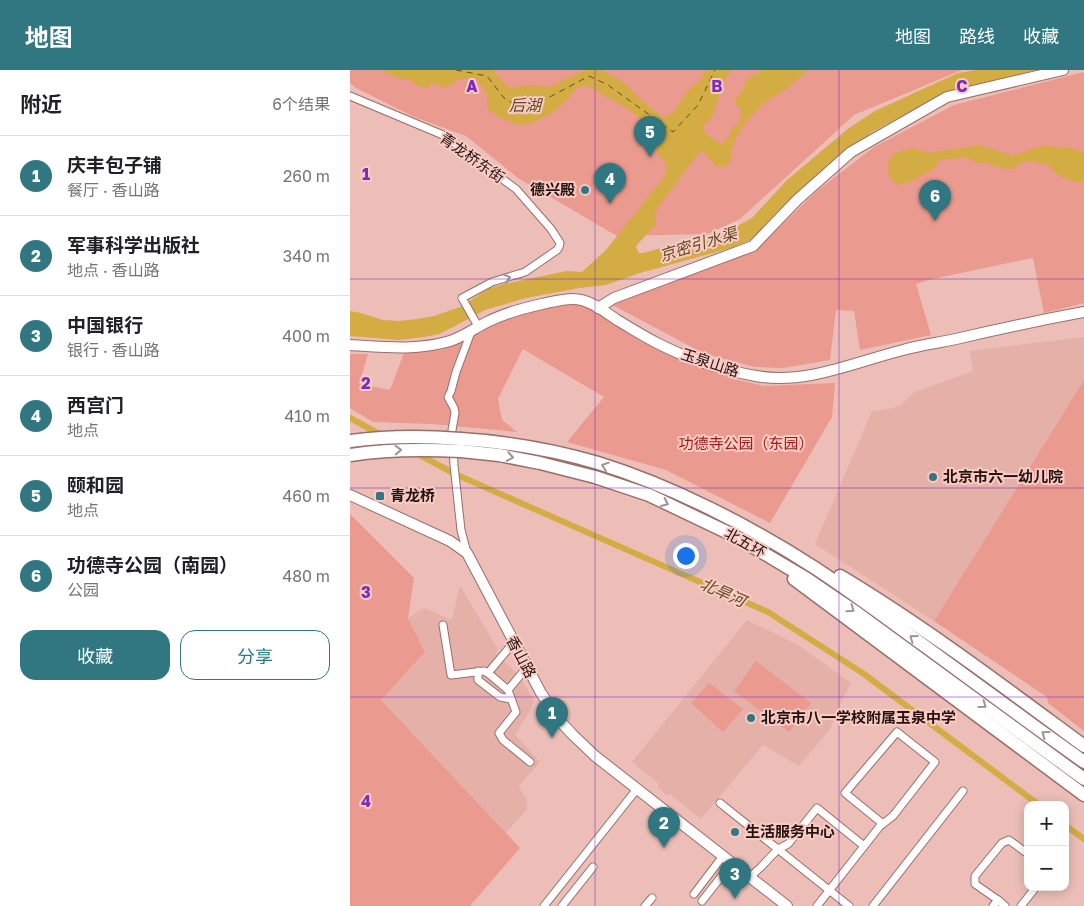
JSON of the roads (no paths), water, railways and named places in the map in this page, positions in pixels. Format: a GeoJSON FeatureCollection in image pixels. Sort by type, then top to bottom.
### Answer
{"type":"FeatureCollection","features":[{"type":"Feature","properties":{"kind":"highway","name":"北五环"},"geometry":{"type":"LineString","coordinates":[[350,441],[426,436],[499,455],[540,462],[595,477],[649,495],[735,536],[807,578],[1084,778]]}},
{"type":"Feature","properties":{"kind":"highway","name":"北五环"},"geometry":{"type":"LineString","coordinates":[[350,455],[372,451],[437,450],[482,440],[540,448],[598,463],[654,484],[718,512],[815,568],[1084,762]]}},
{"type":"Feature","properties":{"kind":"highway"},"geometry":{"type":"LineString","coordinates":[[751,530],[816,561],[863,590],[971,663],[1084,746]]}},
{"type":"Feature","properties":{"kind":"highway"},"geometry":{"type":"LineString","coordinates":[[735,536],[1084,795]]}},
{"type":"Feature","properties":{"kind":"street"},"geometry":{"type":"LineString","coordinates":[[598,308],[614,298],[753,246],[797,200],[851,152],[947,97],[1063,70]]}},
{"type":"Feature","properties":{"kind":"street","name":"青龙桥东街"},"geometry":{"type":"LineString","coordinates":[[350,96],[443,135],[516,189],[560,242],[557,250],[525,272],[492,282],[462,298],[474,325]]}},
{"type":"Feature","properties":{"kind":"street","name":"玉泉山路"},"geometry":{"type":"LineString","coordinates":[[350,345],[398,348],[427,346],[452,340],[474,325],[507,314],[560,300],[574,299],[584,301],[598,308],[642,335],[677,352],[714,366],[759,377],[774,378],[821,373],[903,350],[1028,322],[1084,312]]}},
{"type":"Feature","properties":{"kind":"street"},"geometry":{"type":"LineString","coordinates":[[467,553],[462,530],[454,465],[452,430],[455,413],[448,397],[474,325]]}},
{"type":"Feature","properties":{"kind":"street","name":"香山路"},"geometry":{"type":"LineString","coordinates":[[350,495],[450,541],[467,553],[527,667],[559,720],[595,756],[787,906]]}},
{"type":"Feature","properties":{"kind":"street"},"geometry":{"type":"LineString","coordinates":[[442,625],[451,675],[484,671],[508,690],[516,712],[499,733],[503,740],[530,762]]}},
{"type":"Feature","properties":{"kind":"street"},"geometry":{"type":"LineString","coordinates":[[488,673],[514,642]]}},
{"type":"Feature","properties":{"kind":"street"},"geometry":{"type":"LineString","coordinates":[[508,690],[527,667]]}},
{"type":"Feature","properties":{"kind":"street"},"geometry":{"type":"LineString","coordinates":[[478,672],[478,680],[500,697],[511,699]]}},
{"type":"Feature","properties":{"kind":"street"},"geometry":{"type":"LineString","coordinates":[[817,906],[880,826],[883,824],[892,816],[935,762],[897,732],[845,794],[883,824]]}},
{"type":"Feature","properties":{"kind":"street"},"geometry":{"type":"LineString","coordinates":[[544,906],[637,789]]}},
{"type":"Feature","properties":{"kind":"street"},"geometry":{"type":"LineString","coordinates":[[873,906],[963,791]]}},
{"type":"Feature","properties":{"kind":"street"},"geometry":{"type":"LineString","coordinates":[[720,803],[849,906]]}},
{"type":"Feature","properties":{"kind":"street"},"geometry":{"type":"LineString","coordinates":[[750,877],[778,849],[788,844],[817,808],[864,846]]}},
{"type":"Feature","properties":{"kind":"street"},"geometry":{"type":"LineString","coordinates":[[1005,906],[995,903],[975,884],[975,876],[1002,844],[1009,840],[1024,851]]}},
{"type":"Feature","properties":{"kind":"street"},"geometry":{"type":"LineString","coordinates":[[694,894],[723,856]]}},
{"type":"Feature","properties":{"kind":"street"},"geometry":{"type":"LineString","coordinates":[[702,900],[732,863]]}},
{"type":"Feature","properties":{"kind":"street"},"geometry":{"type":"LineString","coordinates":[[562,906],[593,867]]}},
{"type":"Feature","properties":{"kind":"street"},"geometry":{"type":"LineString","coordinates":[[1021,906],[1033,891]]}},
{"type":"Feature","properties":{"kind":"street"},"geometry":{"type":"LineString","coordinates":[[645,906],[652,898]]}},
{"type":"Feature","properties":{"kind":"water"},"geometry":{"type":"Polygon","coordinates":[[[381,70],[493,70],[510,88],[529,85],[549,87],[588,70],[601,70],[623,82],[663,118],[676,108],[693,85],[701,80],[705,70],[732,70],[722,87],[712,117],[703,126],[706,134],[721,144],[724,143],[729,137],[731,130],[740,122],[741,109],[735,106],[737,96],[743,90],[748,77],[758,74],[762,70],[808,70],[768,100],[742,127],[734,143],[731,160],[725,167],[716,166],[703,151],[696,156],[655,212],[656,224],[636,246],[639,253],[643,253],[732,229],[752,218],[787,180],[849,128],[875,111],[958,73],[976,70],[1036,70],[941,95],[872,132],[837,160],[750,240],[731,248],[640,273],[606,285],[526,298],[485,310],[439,334],[399,340],[350,336],[350,311],[383,320],[417,319],[434,316],[460,307],[488,289],[504,284],[567,271],[582,272],[606,250],[665,176],[667,165],[656,151],[658,132],[618,103],[588,86],[577,88],[562,105],[551,113],[533,123],[518,125],[497,116],[487,108],[487,95],[477,80],[460,80],[446,88],[432,83],[427,88],[416,85],[409,79],[402,80],[381,70]]]}},
{"type":"Feature","properties":{"kind":"water"},"geometry":{"type":"Polygon","coordinates":[[[980,145],[1012,156],[1044,145],[1058,148],[1068,147],[1084,153],[1084,182],[1065,178],[1045,164],[1028,161],[1023,162],[1014,169],[1000,168],[988,163],[977,163],[966,157],[939,160],[935,168],[908,183],[896,185],[889,175],[888,162],[896,152],[914,148],[928,153],[980,145]]]}},
{"type":"Feature","properties":{"kind":"waterway","name":"北旱河"},"geometry":{"type":"LineString","coordinates":[[350,418],[383,436]]}},
{"type":"Feature","properties":{"kind":"waterway","name":"北旱河"},"geometry":{"type":"LineString","coordinates":[[414,452],[455,474],[768,612],[864,674],[1034,801]]}},
{"type":"Feature","properties":{"kind":"waterway","name":"北旱河"},"geometry":{"type":"LineString","coordinates":[[1069,828],[1084,839]]}},
{"type":"Feature","properties":{"kind":"place","name":"颐和园"},"geometry":{"type":"Point","coordinates":[650,157]}},
{"type":"Feature","properties":{"kind":"place","name":"德兴殿"},"geometry":{"type":"Point","coordinates":[585,190]}},
{"type":"Feature","properties":{"kind":"place","name":"西宫门"},"geometry":{"type":"Point","coordinates":[610,204]}},
{"type":"Feature","properties":{"kind":"place","name":"功德寺公园（南园）"},"geometry":{"type":"Point","coordinates":[935,221]}},
{"type":"Feature","properties":{"kind":"place","name":"北京市六一幼儿院"},"geometry":{"type":"Point","coordinates":[933,477]}},
{"type":"Feature","properties":{"kind":"place","name":"青龙桥"},"geometry":{"type":"Point","coordinates":[380,496]}},
{"type":"Feature","properties":{"kind":"place","name":"北京市八一学校附属玉泉中学"},"geometry":{"type":"Point","coordinates":[751,718]}},
{"type":"Feature","properties":{"kind":"place","name":"庆丰包子铺"},"geometry":{"type":"Point","coordinates":[552,738]}},
{"type":"Feature","properties":{"kind":"place","name":"生活服务中心"},"geometry":{"type":"Point","coordinates":[735,832]}},
{"type":"Feature","properties":{"kind":"place","name":"军事科学出版社"},"geometry":{"type":"Point","coordinates":[664,848]}},
{"type":"Feature","properties":{"kind":"place","name":"中国银行"},"geometry":{"type":"Point","coordinates":[735,899]}},
{"type":"Feature","properties":{"kind":"water label","name":"后湖"},"geometry":{"type":"Point","coordinates":[525,105]}},
{"type":"Feature","properties":{"kind":"water label","name":"京密引水渠"},"geometry":{"type":"Point","coordinates":[698,244]}},
{"type":"Feature","properties":{"kind":"park label","name":"功德寺公园（东园）"},"geometry":{"type":"Point","coordinates":[746,444]}}]}
